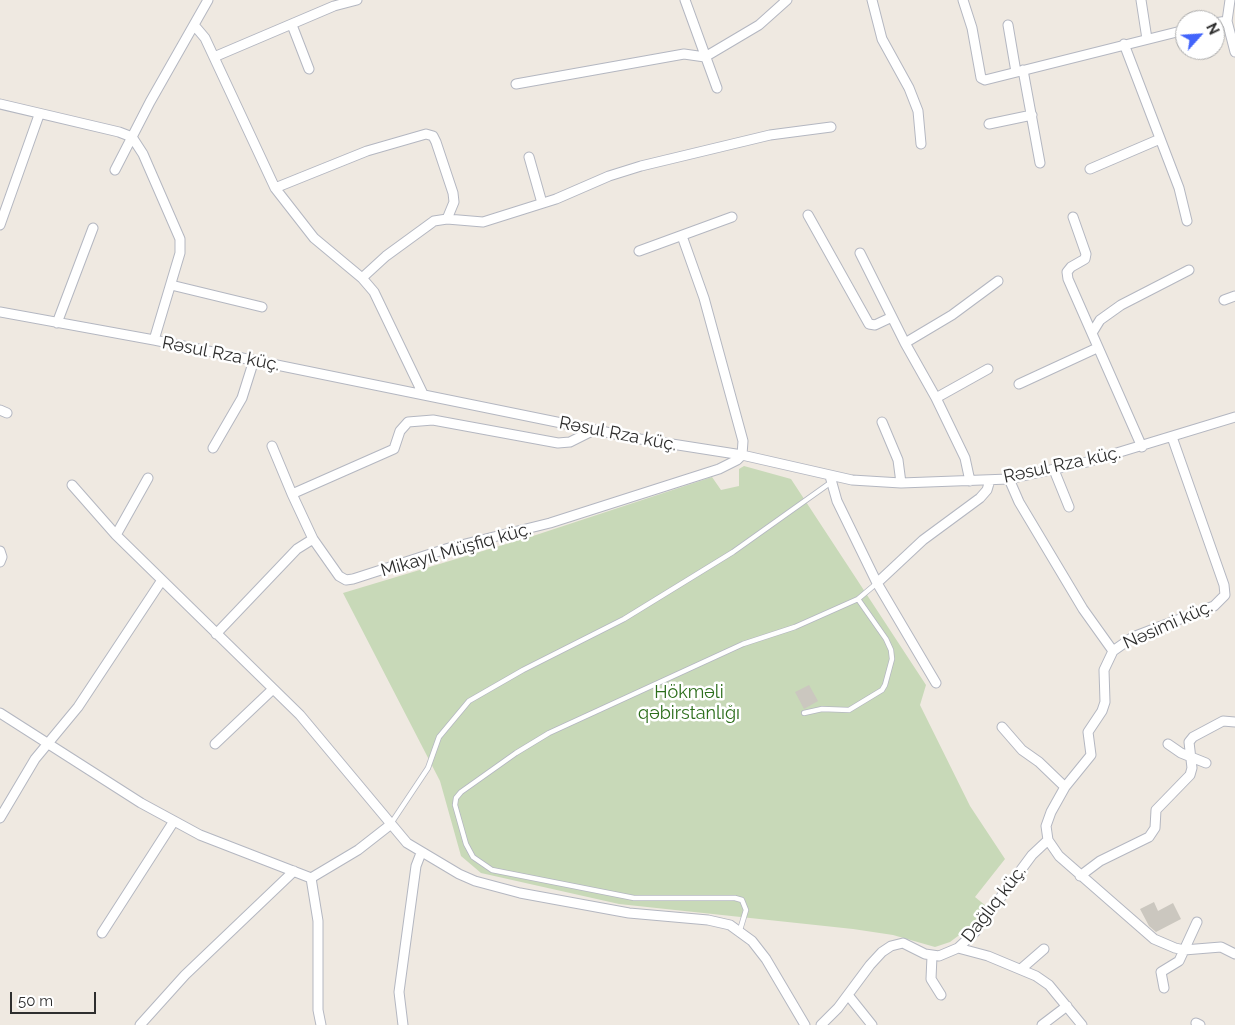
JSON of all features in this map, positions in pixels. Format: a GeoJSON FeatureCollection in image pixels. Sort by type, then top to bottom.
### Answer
{"type":"FeatureCollection","features":[{"type":"Feature","properties":{"kind":"street"},"geometry":{"type":"LineString","coordinates":[[115,170],[208,0]]}},
{"type":"Feature","properties":{"kind":"street"},"geometry":{"type":"LineString","coordinates":[[214,57],[334,6],[357,0]]}},
{"type":"Feature","properties":{"kind":"street"},"geometry":{"type":"LineString","coordinates":[[685,0],[704,57],[717,88]]}},
{"type":"Feature","properties":{"kind":"street"},"geometry":{"type":"LineString","coordinates":[[516,84],[684,54],[704,57],[759,25],[787,0]]}},
{"type":"Feature","properties":{"kind":"street"},"geometry":{"type":"LineString","coordinates":[[872,0],[882,39],[918,111],[921,144]]}},
{"type":"Feature","properties":{"kind":"street"},"geometry":{"type":"LineString","coordinates":[[963,0],[972,28],[982,78],[985,80],[1175,32]]}},
{"type":"Feature","properties":{"kind":"street"},"geometry":{"type":"LineString","coordinates":[[1141,0],[1147,39]]}},
{"type":"Feature","properties":{"kind":"street"},"geometry":{"type":"LineString","coordinates":[[1230,0],[1227,21],[1235,52]]}},
{"type":"Feature","properties":{"kind":"street"},"geometry":{"type":"LineString","coordinates":[[194,25],[205,38],[275,188],[314,238],[362,278],[381,304],[423,394]]}},
{"type":"Feature","properties":{"kind":"street"},"geometry":{"type":"LineString","coordinates":[[292,25],[308,69]]}},
{"type":"Feature","properties":{"kind":"street"},"geometry":{"type":"LineString","coordinates":[[1008,25],[1032,115],[1040,163]]}},
{"type":"Feature","properties":{"kind":"street"},"geometry":{"type":"LineString","coordinates":[[1124,44],[1179,188],[1187,221]]}},
{"type":"Feature","properties":{"kind":"street"},"geometry":{"type":"LineString","coordinates":[[0,104],[39,115],[119,132],[132,137],[143,154],[180,239],[180,253],[154,340]]}},
{"type":"Feature","properties":{"kind":"street"},"geometry":{"type":"LineString","coordinates":[[0,225],[39,115]]}},
{"type":"Feature","properties":{"kind":"street"},"geometry":{"type":"LineString","coordinates":[[988,124],[1032,115]]}},
{"type":"Feature","properties":{"kind":"street"},"geometry":{"type":"LineString","coordinates":[[362,278],[386,256],[434,221],[447,219],[483,222],[542,203],[609,176],[641,166],[770,135],[831,128]]}},
{"type":"Feature","properties":{"kind":"street"},"geometry":{"type":"LineString","coordinates":[[275,188],[367,151],[426,134],[433,136],[436,142],[453,193],[454,202],[447,219]]}},
{"type":"Feature","properties":{"kind":"street"},"geometry":{"type":"LineString","coordinates":[[1090,169],[1160,139]]}},
{"type":"Feature","properties":{"kind":"street"},"geometry":{"type":"LineString","coordinates":[[529,157],[542,203]]}},
{"type":"Feature","properties":{"kind":"street"},"geometry":{"type":"LineString","coordinates":[[808,215],[869,324],[875,325],[892,317]]}},
{"type":"Feature","properties":{"kind":"street"},"geometry":{"type":"LineString","coordinates":[[640,251],[732,217]]}},
{"type":"Feature","properties":{"kind":"street"},"geometry":{"type":"LineString","coordinates":[[1073,217],[1086,254],[1085,259],[1071,267],[1068,272],[1068,279],[1142,447]]}},
{"type":"Feature","properties":{"kind":"street"},"geometry":{"type":"LineString","coordinates":[[57,323],[94,228]]}},
{"type":"Feature","properties":{"kind":"street"},"geometry":{"type":"LineString","coordinates":[[682,236],[704,298],[744,441],[742,455]]}},
{"type":"Feature","properties":{"kind":"street"},"geometry":{"type":"LineString","coordinates":[[860,253],[936,398],[965,458],[970,481]]}},
{"type":"Feature","properties":{"kind":"street"},"geometry":{"type":"LineString","coordinates":[[1092,333],[1100,320],[1121,305],[1189,270]]}},
{"type":"Feature","properties":{"kind":"street"},"geometry":{"type":"LineString","coordinates":[[905,342],[952,315],[998,281]]}},
{"type":"Feature","properties":{"kind":"street"},"geometry":{"type":"LineString","coordinates":[[171,285],[262,307]]}},
{"type":"Feature","properties":{"kind":"street"},"geometry":{"type":"LineString","coordinates":[[1224,300],[1235,296]]}},
{"type":"Feature","properties":{"kind":"street","name":"Rəsul Rza küç."},"geometry":{"type":"LineString","coordinates":[[0,312],[154,340],[594,430],[742,455],[830,479],[901,483],[1009,479],[1054,470],[1142,447],[1235,416]]}},
{"type":"Feature","properties":{"kind":"street"},"geometry":{"type":"LineString","coordinates":[[1019,384],[1097,348]]}},
{"type":"Feature","properties":{"kind":"street"},"geometry":{"type":"LineString","coordinates":[[213,448],[242,398],[254,360]]}},
{"type":"Feature","properties":{"kind":"street"},"geometry":{"type":"LineString","coordinates":[[936,398],[988,369]]}},
{"type":"Feature","properties":{"kind":"street"},"geometry":{"type":"LineString","coordinates":[[292,494],[394,449],[400,431],[408,422],[433,420],[558,443],[570,442],[594,430]]}},
{"type":"Feature","properties":{"kind":"street"},"geometry":{"type":"LineString","coordinates":[[882,422],[898,460],[901,483]]}},
{"type":"Feature","properties":{"kind":"street","name":"Nəsimi küç."},"geometry":{"type":"LineString","coordinates":[[1048,840],[1046,822],[1065,788],[1091,755],[1088,732],[1105,702],[1104,670],[1113,651],[1133,637],[1214,606],[1225,595],[1224,585],[1172,437]]}},
{"type":"Feature","properties":{"kind":"street","name":"Mikayıl Müşfiq küç."},"geometry":{"type":"LineString","coordinates":[[272,446],[313,539],[339,576],[346,580],[449,548],[569,517],[719,469],[738,460],[742,455]]}},
{"type":"Feature","properties":{"kind":"street"},"geometry":{"type":"LineString","coordinates":[[1054,470],[1069,507]]}},
{"type":"Feature","properties":{"kind":"street"},"geometry":{"type":"LineString","coordinates":[[116,535],[148,478]]}},
{"type":"Feature","properties":{"kind":"street"},"geometry":{"type":"LineString","coordinates":[[830,479],[877,583],[936,683]]}},
{"type":"Feature","properties":{"kind":"street"},"geometry":{"type":"LineString","coordinates":[[1009,479],[1019,502],[1078,601],[1113,651]]}},
{"type":"Feature","properties":{"kind":"street"},"geometry":{"type":"LineString","coordinates":[[877,583],[923,540],[980,498],[987,490],[990,480]]}},
{"type":"Feature","properties":{"kind":"street"},"geometry":{"type":"LineString","coordinates":[[72,485],[116,535],[300,715],[407,843],[475,881],[520,893],[629,913],[708,920],[730,925],[740,930],[752,941],[766,959],[805,1025]]}},
{"type":"Feature","properties":{"kind":"street"},"geometry":{"type":"LineString","coordinates":[[216,634],[297,549],[313,539]]}},
{"type":"Feature","properties":{"kind":"street"},"geometry":{"type":"LineString","coordinates":[[0,551],[2,557],[0,562]]}},
{"type":"Feature","properties":{"kind":"street"},"geometry":{"type":"LineString","coordinates":[[0,818],[35,759],[78,706],[162,580]]}},
{"type":"Feature","properties":{"kind":"street"},"geometry":{"type":"LineString","coordinates":[[215,744],[273,689]]}},
{"type":"Feature","properties":{"kind":"street"},"geometry":{"type":"LineString","coordinates":[[0,713],[141,803],[200,835],[311,878]]}},
{"type":"Feature","properties":{"kind":"street"},"geometry":{"type":"LineString","coordinates":[[1080,876],[1095,864],[1149,837],[1153,833],[1156,810],[1190,775],[1192,768],[1189,742],[1193,737],[1224,721],[1235,722]]}},
{"type":"Feature","properties":{"kind":"street"},"geometry":{"type":"LineString","coordinates":[[1002,727],[1022,750],[1039,762],[1065,788]]}},
{"type":"Feature","properties":{"kind":"street"},"geometry":{"type":"LineString","coordinates":[[1168,744],[1206,763]]}},
{"type":"Feature","properties":{"kind":"street"},"geometry":{"type":"LineString","coordinates":[[102,933],[174,821]]}},
{"type":"Feature","properties":{"kind":"street"},"geometry":{"type":"LineString","coordinates":[[311,878],[358,850],[390,825]]}},
{"type":"Feature","properties":{"kind":"street"},"geometry":{"type":"LineString","coordinates":[[1048,840],[1059,856],[1080,876],[1154,939],[1165,946],[1184,950],[1213,946],[1227,948],[1235,954]]}},
{"type":"Feature","properties":{"kind":"street","name":"Dağlıq küç."},"geometry":{"type":"LineString","coordinates":[[932,956],[947,954],[958,948],[975,932],[1032,855],[1048,840]]}},
{"type":"Feature","properties":{"kind":"street"},"geometry":{"type":"LineString","coordinates":[[403,1025],[399,992],[416,866],[421,852]]}},
{"type":"Feature","properties":{"kind":"street"},"geometry":{"type":"LineString","coordinates":[[140,1025],[185,975],[294,871]]}},
{"type":"Feature","properties":{"kind":"street"},"geometry":{"type":"LineString","coordinates":[[311,878],[318,921],[318,1010],[321,1025]]}},
{"type":"Feature","properties":{"kind":"street"},"geometry":{"type":"LineString","coordinates":[[1164,988],[1161,972],[1179,961],[1197,922]]}},
{"type":"Feature","properties":{"kind":"street"},"geometry":{"type":"LineString","coordinates":[[822,1025],[848,995],[870,965],[891,946],[903,943],[932,956],[931,979],[941,994]]}},
{"type":"Feature","properties":{"kind":"street"},"geometry":{"type":"LineString","coordinates":[[958,948],[988,956],[1036,976],[1049,986],[1082,1025]]}},
{"type":"Feature","properties":{"kind":"street"},"geometry":{"type":"LineString","coordinates":[[1021,969],[1044,949]]}},
{"type":"Feature","properties":{"kind":"street"},"geometry":{"type":"LineString","coordinates":[[848,995],[872,1025]]}},
{"type":"Feature","properties":{"kind":"street"},"geometry":{"type":"LineString","coordinates":[[1042,1025],[1067,1006]]}},
{"type":"Feature","properties":{"kind":"lane"},"geometry":{"type":"LineString","coordinates":[[390,825],[428,768],[439,737],[469,701],[523,670],[624,619],[733,552],[830,479]]}},
{"type":"Feature","properties":{"kind":"lane"},"geometry":{"type":"LineString","coordinates":[[740,930],[746,910],[742,900],[735,898],[634,898],[492,870],[473,857],[466,844],[455,805],[456,798],[461,792],[516,753],[549,734],[744,644],[795,627],[858,599],[877,583]]}},
{"type":"Feature","properties":{"kind":"lane"},"geometry":{"type":"LineString","coordinates":[[804,713],[822,709],[849,710],[877,694],[885,685],[892,659],[891,650],[886,639],[858,599]]}},
{"type":"Feature","properties":{"kind":"green space","name":"Hökməli qəbirstanlığı"},"geometry":{"type":"Polygon","coordinates":[[[744,466],[791,479],[926,685],[920,705],[970,806],[1005,859],[975,897],[986,906],[974,924],[950,942],[935,947],[893,935],[853,929],[619,904],[481,873],[461,856],[440,781],[343,593],[536,535],[712,477],[721,490],[739,486],[739,469],[744,466]]]}},
{"type":"Feature","properties":{"kind":"building"},"geometry":{"type":"Polygon","coordinates":[[[809,685],[818,701],[804,709],[795,692],[809,685]]]}},
{"type":"Feature","properties":{"kind":"building"},"geometry":{"type":"Polygon","coordinates":[[[1154,902],[1158,911],[1173,903],[1181,919],[1156,932],[1149,926],[1140,909],[1154,902]]]}}]}
